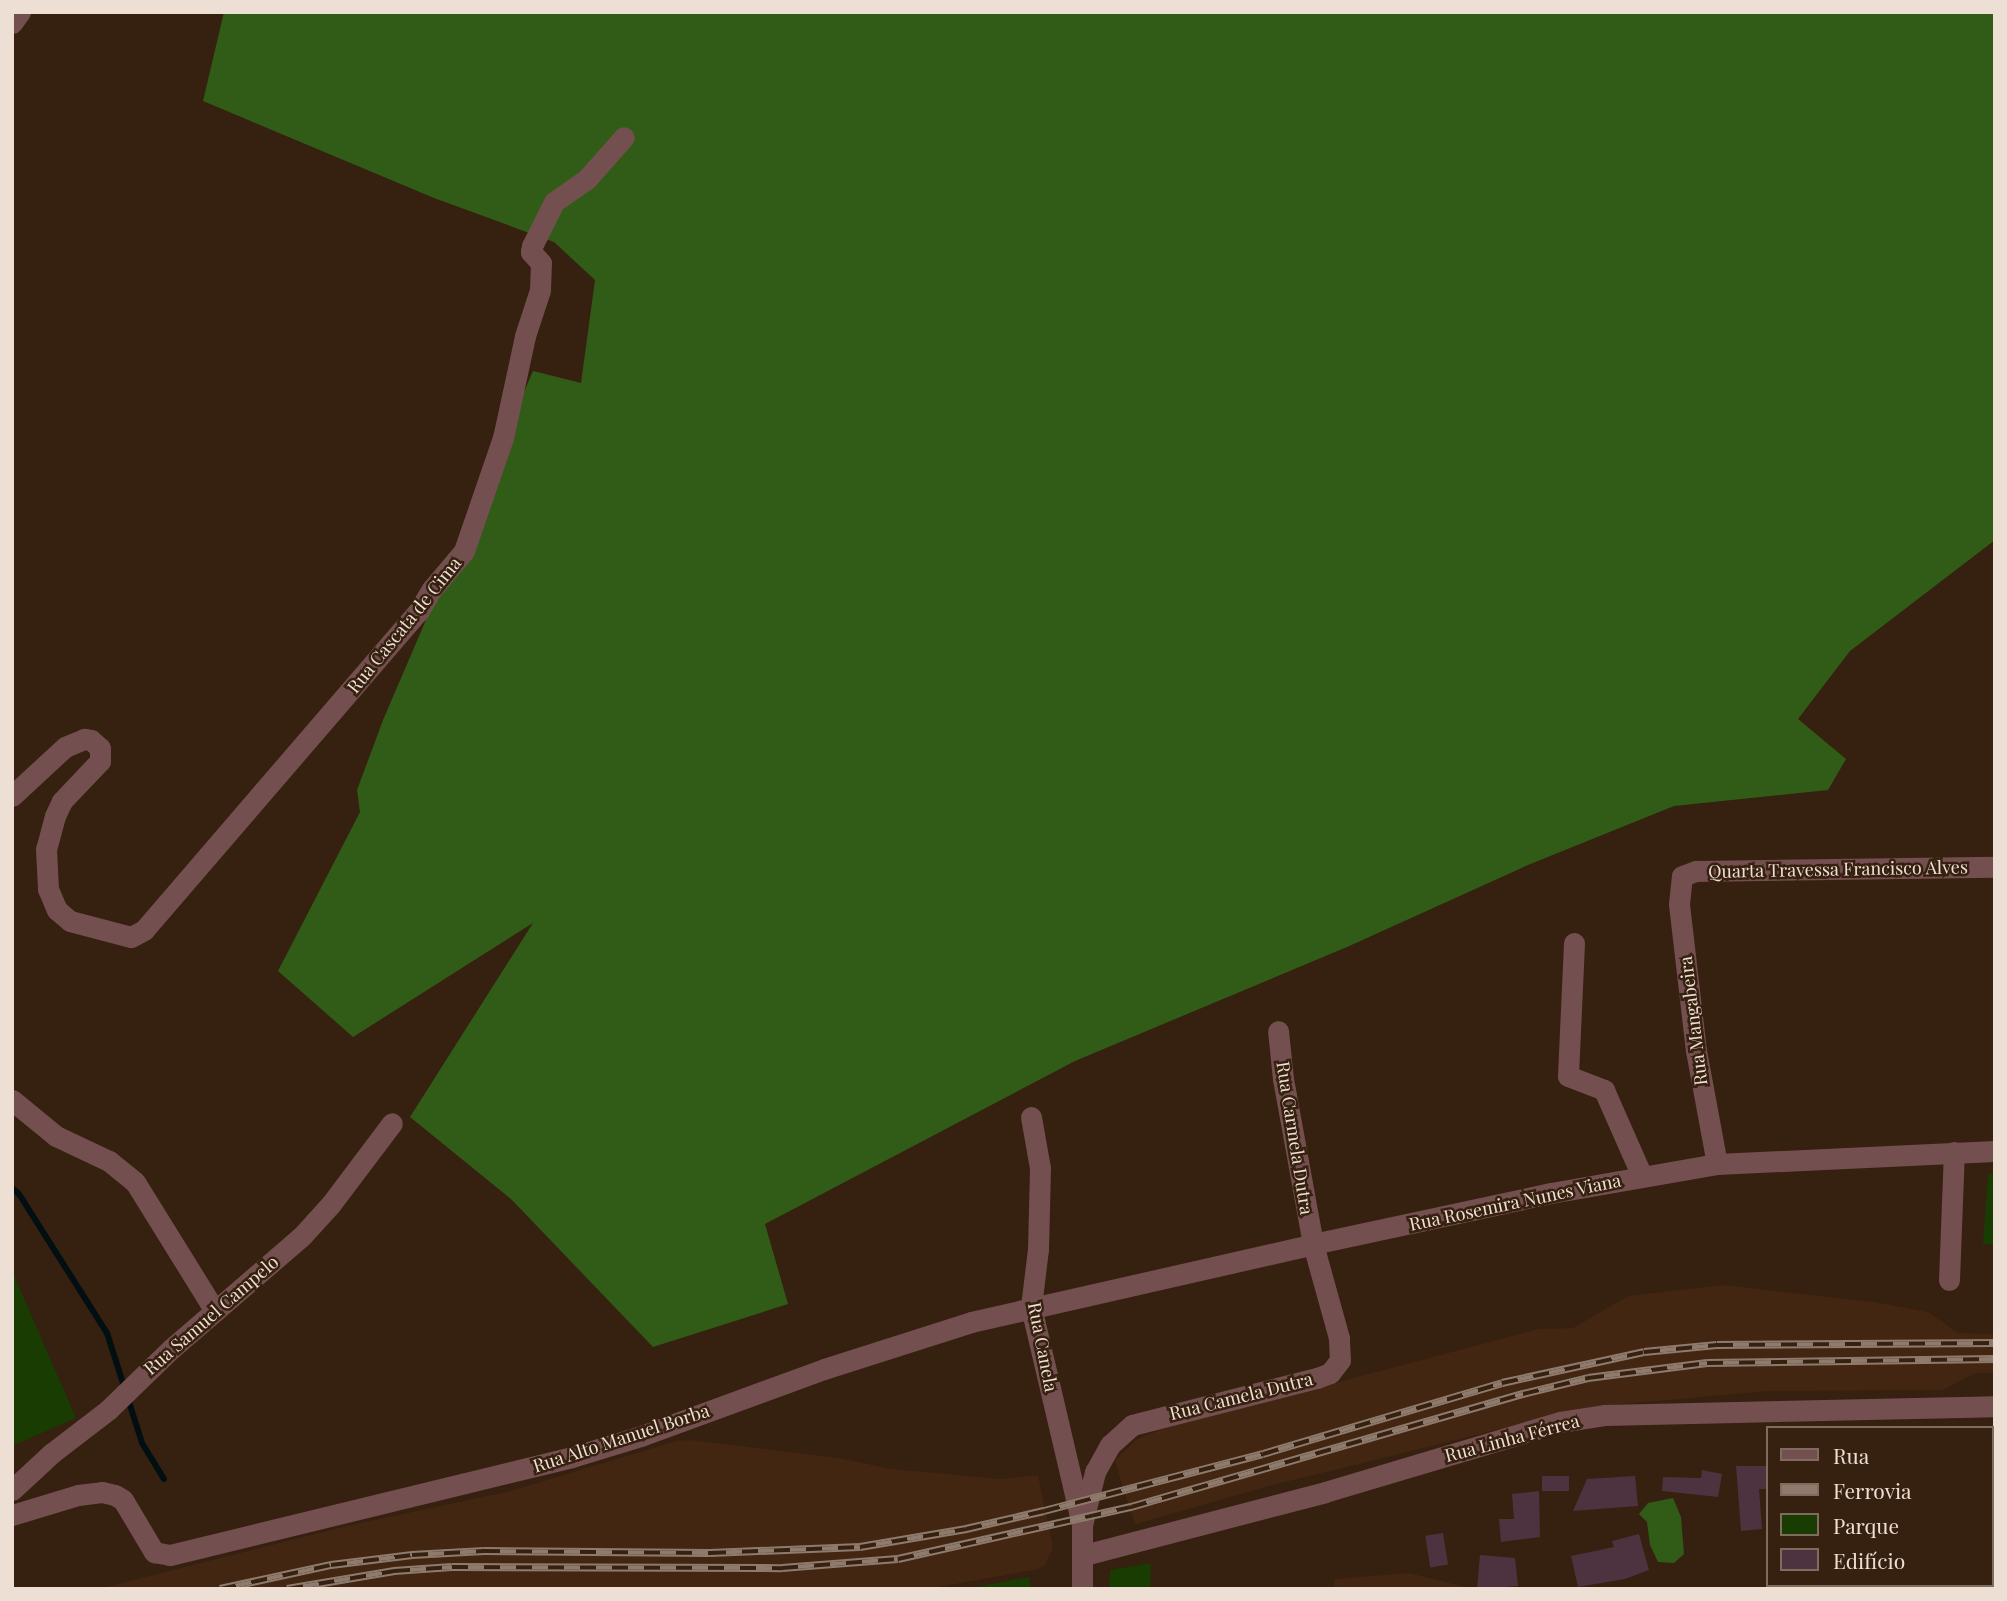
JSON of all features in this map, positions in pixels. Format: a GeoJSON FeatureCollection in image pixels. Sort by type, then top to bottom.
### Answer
{"type":"FeatureCollection","features":[{"type":"Feature","properties":{"kind":"street"},"geometry":{"type":"LineString","coordinates":[[12,23],[20,12]]}},
{"type":"Feature","properties":{"kind":"street","name":"Rua Cascata de Cima"},"geometry":{"type":"LineString","coordinates":[[12,796],[44,765],[79,740],[91,740],[100,748],[102,756],[62,801],[46,849],[49,895],[57,910],[70,921],[131,937],[144,930],[418,612],[432,589],[464,551],[503,438],[525,336],[540,290],[541,263],[531,252],[532,246],[554,202],[586,180],[624,137]]}},
{"type":"Feature","properties":{"kind":"street","name":"Quarta Travessa Francisco Alves"},"geometry":{"type":"LineString","coordinates":[[1682,876],[1696,872],[1723,871],[1995,867]]}},
{"type":"Feature","properties":{"kind":"street","name":"Rua Mangabeira"},"geometry":{"type":"LineString","coordinates":[[1682,876],[1679,904],[1696,1051],[1717,1164]]}},
{"type":"Feature","properties":{"kind":"street"},"geometry":{"type":"LineString","coordinates":[[1574,943],[1568,1076],[1604,1090],[1642,1176]]}},
{"type":"Feature","properties":{"kind":"street","name":"Rua Carmela Dutra"},"geometry":{"type":"LineString","coordinates":[[1278,1031],[1283,1079],[1313,1244]]}},
{"type":"Feature","properties":{"kind":"street"},"geometry":{"type":"LineString","coordinates":[[12,1100],[56,1136],[109,1161],[135,1182],[215,1311]]}},
{"type":"Feature","properties":{"kind":"street","name":"Rua Canela"},"geometry":{"type":"LineString","coordinates":[[1031,1117],[1040,1168],[1038,1249],[1031,1307],[1082,1524]]}},
{"type":"Feature","properties":{"kind":"street","name":"Rua Samuel Campelo"},"geometry":{"type":"LineString","coordinates":[[12,1490],[52,1453],[108,1410],[136,1381],[302,1236],[331,1204],[392,1123]]}},
{"type":"Feature","properties":{"kind":"street","name":"Rua Rosemira Nunes Viana"},"geometry":{"type":"LineString","coordinates":[[1082,1295],[1642,1176],[1717,1164],[1995,1151]]}},
{"type":"Feature","properties":{"kind":"street"},"geometry":{"type":"LineString","coordinates":[[1948,1280],[1954,1152]]}},
{"type":"Feature","properties":{"kind":"street","name":"Rua Camela Dutra"},"geometry":{"type":"LineString","coordinates":[[1082,1524],[1095,1472],[1110,1445],[1132,1425],[1317,1378],[1337,1367],[1340,1360],[1339,1338],[1313,1244]]}},
{"type":"Feature","properties":{"kind":"street","name":"Rua Alto Manuel Borba"},"geometry":{"type":"LineString","coordinates":[[12,1515],[78,1495],[102,1492],[123,1500],[154,1552],[178,1553],[572,1457],[641,1436],[904,1343],[1082,1295]]}},
{"type":"Feature","properties":{"kind":"street","name":"Rua Linha Férrea"},"geometry":{"type":"LineString","coordinates":[[1084,1555],[1325,1492],[1560,1422],[1605,1415],[1842,1412],[1930,1405],[1995,1406]]}},
{"type":"Feature","properties":{"kind":"street"},"geometry":{"type":"LineString","coordinates":[[1082,1524],[1082,1589]]}},
{"type":"Feature","properties":{"kind":"shaded area"},"geometry":{"type":"Polygon","coordinates":[[[1723,1285],[1874,1302],[1928,1312],[1958,1333],[1995,1334],[1995,1373],[1975,1373],[1943,1390],[1769,1391],[1590,1407],[1269,1486],[1136,1524],[1131,1513],[1115,1461],[1136,1440],[1162,1429],[1538,1329],[1573,1328],[1628,1296],[1723,1285]]]}},
{"type":"Feature","properties":{"kind":"shaded area"},"geometry":{"type":"Polygon","coordinates":[[[690,1440],[839,1458],[891,1469],[1001,1479],[1038,1475],[1053,1548],[1045,1565],[1039,1569],[927,1589],[98,1589],[351,1525],[511,1491],[676,1441],[690,1440]]]}},
{"type":"Feature","properties":{"kind":"shaded area"},"geometry":{"type":"Polygon","coordinates":[[[1409,1573],[1474,1589],[1333,1589],[1335,1579],[1409,1573]]]}},
{"type":"Feature","properties":{"kind":"green space"},"geometry":{"type":"Polygon","coordinates":[[[224,12],[1995,12],[1995,540],[1850,651],[1798,719],[1846,759],[1828,790],[1674,806],[1528,865],[1347,947],[1075,1061],[765,1224],[788,1304],[653,1347],[512,1200],[410,1117],[533,923],[353,1037],[278,971],[360,812],[357,790],[383,720],[533,371],[581,383],[595,280],[554,242],[434,198],[203,101],[224,12]]]}},
{"type":"Feature","properties":{"kind":"green space"},"geometry":{"type":"Polygon","coordinates":[[[1988,1174],[1995,1174],[1995,1245],[1983,1244],[1988,1174]]]}},
{"type":"Feature","properties":{"kind":"green space"},"geometry":{"type":"Polygon","coordinates":[[[12,1271],[76,1418],[12,1446],[12,1271]]]}},
{"type":"Feature","properties":{"kind":"green space"},"geometry":{"type":"Polygon","coordinates":[[[1673,1498],[1681,1517],[1684,1554],[1674,1563],[1658,1562],[1650,1545],[1647,1522],[1639,1514],[1648,1503],[1673,1498]]]}},
{"type":"Feature","properties":{"kind":"green space"},"geometry":{"type":"Polygon","coordinates":[[[1151,1563],[1150,1589],[1109,1589],[1110,1570],[1151,1563]]]}},
{"type":"Feature","properties":{"kind":"green space"},"geometry":{"type":"Polygon","coordinates":[[[1029,1577],[1031,1589],[966,1589],[1029,1577]]]}},
{"type":"Feature","properties":{"kind":"green space"},"geometry":{"type":"Polygon","coordinates":[[[1806,1587],[1897,1587],[1897,1589],[1806,1587]]]}},
{"type":"Feature","properties":{"kind":"building"},"geometry":{"type":"Polygon","coordinates":[[[1736,1466],[1766,1466],[1766,1489],[1759,1489],[1762,1529],[1741,1531],[1736,1466]]]}},
{"type":"Feature","properties":{"kind":"building"},"geometry":{"type":"Polygon","coordinates":[[[1702,1470],[1722,1474],[1718,1497],[1662,1491],[1663,1477],[1701,1478],[1702,1470]]]}},
{"type":"Feature","properties":{"kind":"building"},"geometry":{"type":"Polygon","coordinates":[[[1542,1476],[1569,1476],[1569,1491],[1542,1491],[1542,1476]]]}},
{"type":"Feature","properties":{"kind":"building"},"geometry":{"type":"Polygon","coordinates":[[[1635,1476],[1638,1506],[1573,1511],[1587,1479],[1635,1476]]]}},
{"type":"Feature","properties":{"kind":"building"},"geometry":{"type":"Polygon","coordinates":[[[1539,1491],[1540,1537],[1501,1542],[1499,1519],[1514,1519],[1512,1494],[1539,1491]]]}},
{"type":"Feature","properties":{"kind":"building"},"geometry":{"type":"Polygon","coordinates":[[[1443,1533],[1448,1565],[1430,1567],[1425,1536],[1443,1533]]]}},
{"type":"Feature","properties":{"kind":"building"},"geometry":{"type":"Polygon","coordinates":[[[1639,1534],[1649,1570],[1625,1579],[1578,1587],[1571,1556],[1614,1547],[1612,1541],[1639,1534]]]}},
{"type":"Feature","properties":{"kind":"building"},"geometry":{"type":"Polygon","coordinates":[[[1480,1555],[1515,1558],[1518,1586],[1477,1589],[1480,1555]]]}},
{"type":"Feature","properties":{"kind":"waterway"},"geometry":{"type":"LineString","coordinates":[[12,1188],[19,1194],[107,1333],[142,1443],[164,1479]]}},
{"type":"Feature","properties":{"kind":"railway"},"geometry":{"type":"LineString","coordinates":[[220,1589],[331,1565],[412,1555],[484,1551],[710,1553],[860,1547],[966,1529],[1044,1511],[1263,1454],[1502,1383],[1644,1352],[1717,1345],[1995,1343]]}},
{"type":"Feature","properties":{"kind":"railway"},"geometry":{"type":"LineString","coordinates":[[287,1589],[394,1571],[452,1567],[782,1568],[898,1559],[1131,1507],[1523,1394],[1588,1378],[1707,1363],[1995,1359]]}}]}
